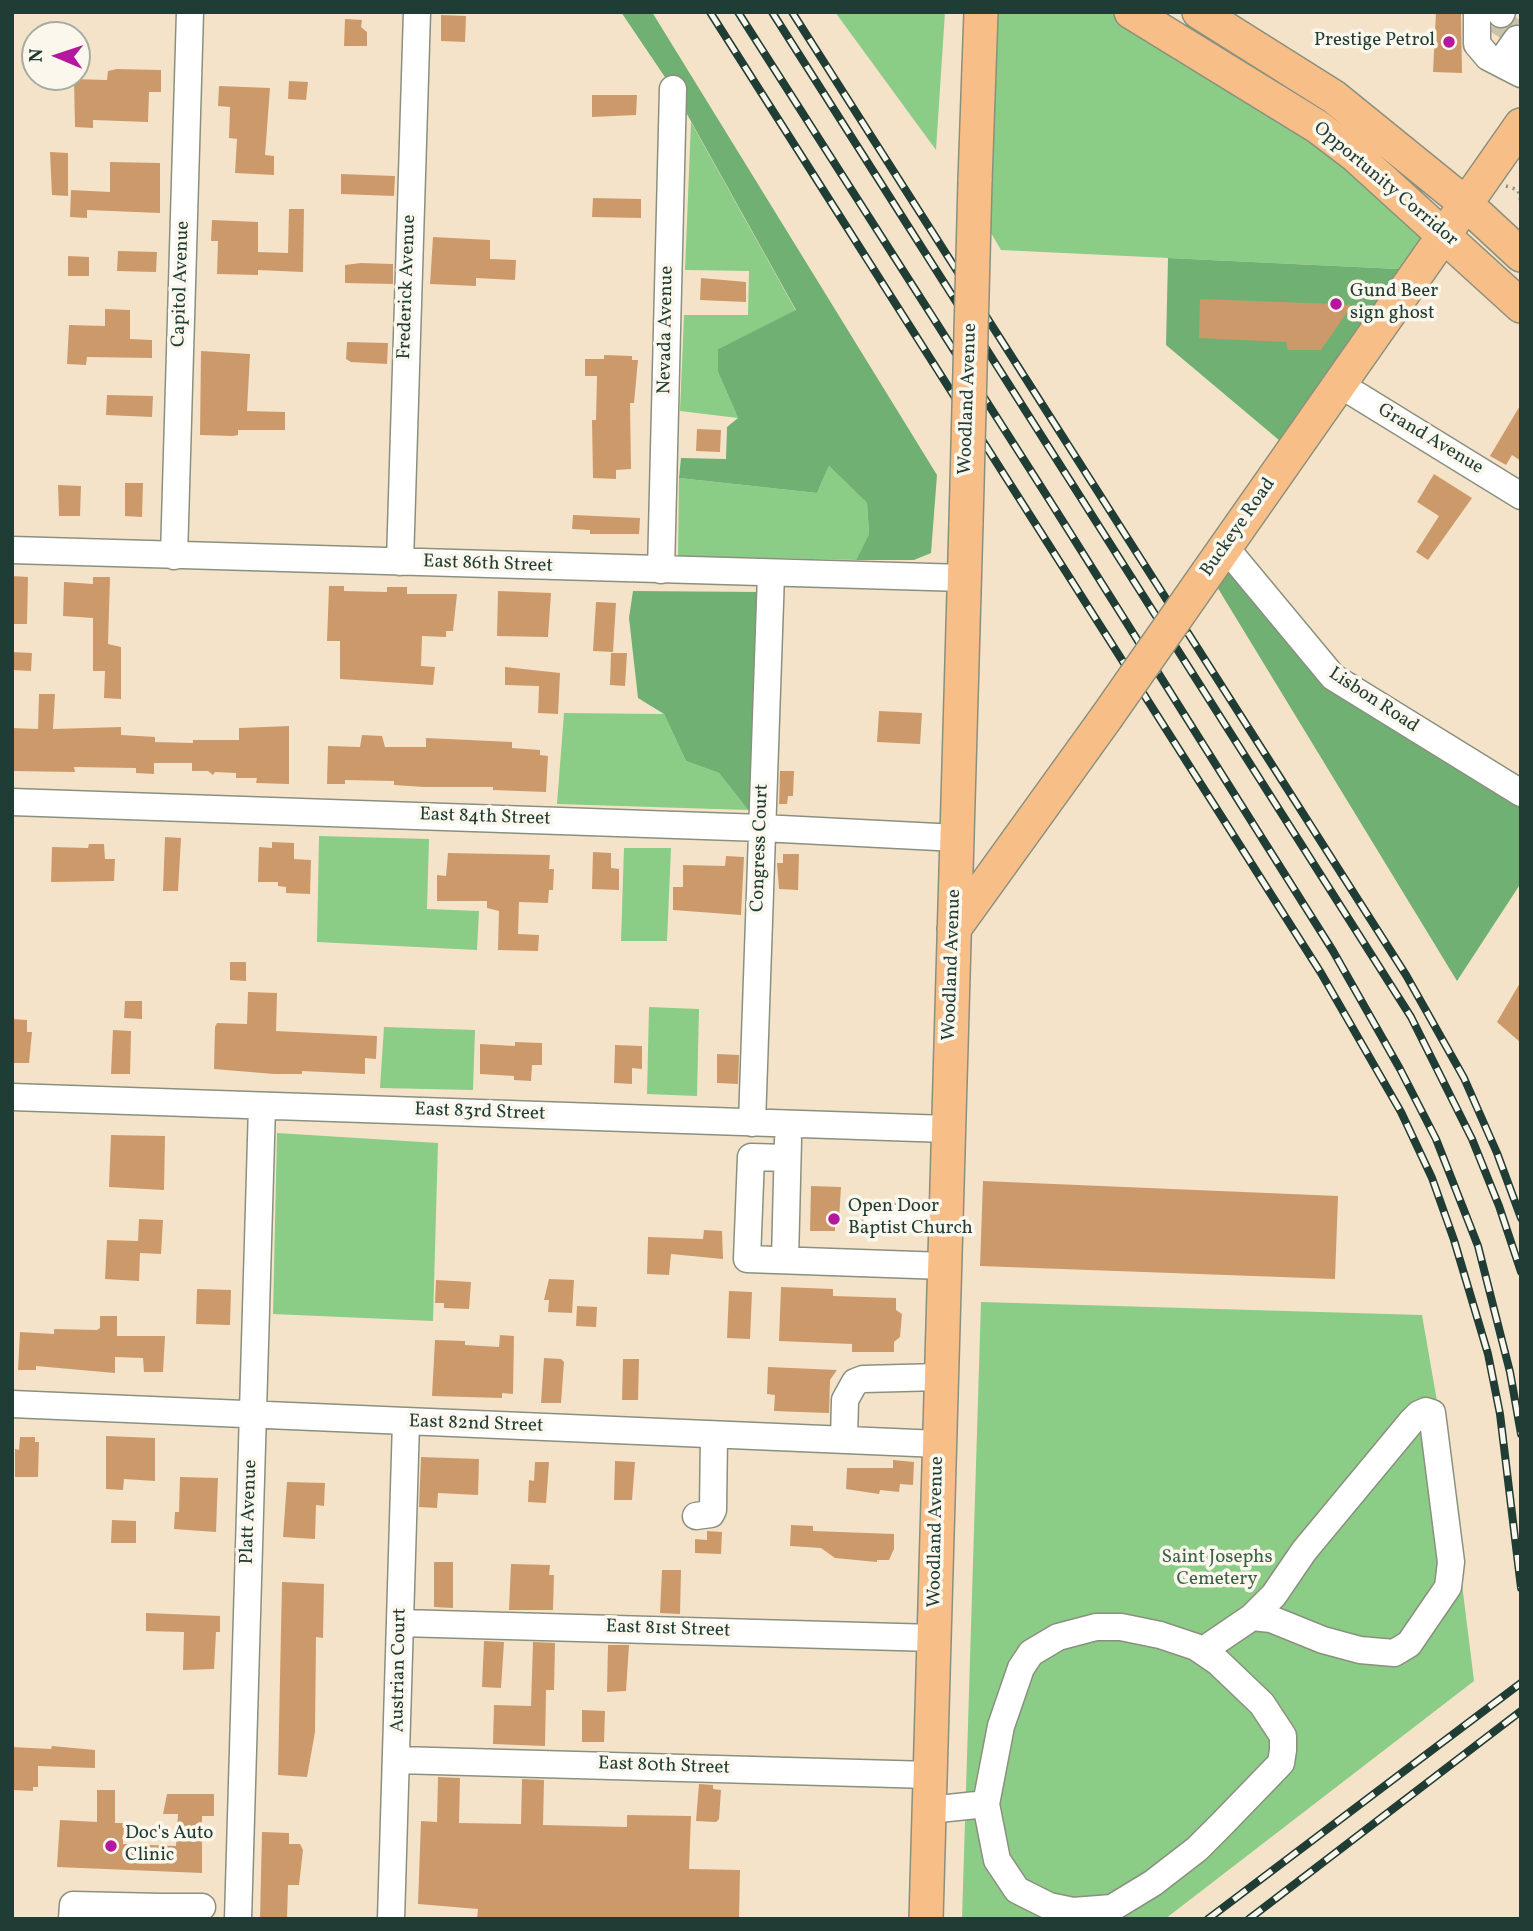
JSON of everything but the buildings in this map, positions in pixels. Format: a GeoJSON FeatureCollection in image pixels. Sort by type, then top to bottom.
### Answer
{"type":"FeatureCollection","features":[{"type":"Feature","properties":{"kind":"main road","name":"Woodland Avenue"},"geometry":{"type":"LineString","coordinates":[[926,1919],[981,12]]}},
{"type":"Feature","properties":{"kind":"main road","name":"Opportunity Corridor"},"geometry":{"type":"LineString","coordinates":[[1131,12],[1318,127],[1356,156],[1521,306]]}},
{"type":"Feature","properties":{"kind":"main road","name":"Opportunity Corridor"},"geometry":{"type":"LineString","coordinates":[[1216,16],[1334,97],[1466,204],[1521,255]]}},
{"type":"Feature","properties":{"kind":"main road","name":"Buckeye Road"},"geometry":{"type":"LineString","coordinates":[[954,929],[1106,718],[1521,125]]}},
{"type":"Feature","properties":{"kind":"street","name":"Capitol Avenue"},"geometry":{"type":"LineString","coordinates":[[174,555],[190,12]]}},
{"type":"Feature","properties":{"kind":"street","name":"Frederick Avenue"},"geometry":{"type":"LineString","coordinates":[[400,562],[417,12]]}},
{"type":"Feature","properties":{"kind":"street","name":"Nevada Avenue"},"geometry":{"type":"LineString","coordinates":[[661,570],[673,89]]}},
{"type":"Feature","properties":{"kind":"street","name":"Grand Avenue"},"geometry":{"type":"LineString","coordinates":[[1339,384],[1521,496]]}},
{"type":"Feature","properties":{"kind":"street","name":"East 86th Street"},"geometry":{"type":"LineString","coordinates":[[12,550],[964,578]]}},
{"type":"Feature","properties":{"kind":"street","name":"Lisbon Road"},"geometry":{"type":"LineString","coordinates":[[1217,560],[1333,677],[1521,793]]}},
{"type":"Feature","properties":{"kind":"street","name":"Congress Court"},"geometry":{"type":"LineString","coordinates":[[752,1123],[771,574]]}},
{"type":"Feature","properties":{"kind":"street","name":"East 84th Street"},"geometry":{"type":"LineString","coordinates":[[12,802],[762,828],[957,838]]}},
{"type":"Feature","properties":{"kind":"street","name":"East 83rd Street"},"geometry":{"type":"LineString","coordinates":[[12,1097],[947,1129]]}},
{"type":"Feature","properties":{"kind":"street","name":"Platt Avenue"},"geometry":{"type":"LineString","coordinates":[[238,1919],[262,1106]]}},
{"type":"Feature","properties":{"kind":"street"},"geometry":{"type":"LineString","coordinates":[[785,1261],[789,1124]]}},
{"type":"Feature","properties":{"kind":"street"},"geometry":{"type":"LineString","coordinates":[[788,1158],[751,1157],[747,1259],[944,1266]]}},
{"type":"Feature","properties":{"kind":"street"},"geometry":{"type":"LineString","coordinates":[[876,1217],[945,1220]]}},
{"type":"Feature","properties":{"kind":"street"},"geometry":{"type":"LineString","coordinates":[[844,1440],[845,1400],[855,1382],[863,1379],[941,1377]]}},
{"type":"Feature","properties":{"kind":"street","name":"East 82nd Street"},"geometry":{"type":"LineString","coordinates":[[12,1404],[939,1444]]}},
{"type":"Feature","properties":{"kind":"street"},"geometry":{"type":"LineString","coordinates":[[1202,1651],[1252,1618],[1274,1595],[1304,1551],[1411,1422],[1426,1411],[1432,1413],[1451,1562],[1448,1587],[1409,1644],[1394,1653],[1360,1650],[1323,1640],[1271,1619],[1252,1618]]}},
{"type":"Feature","properties":{"kind":"street","name":"Austrian Court"},"geometry":{"type":"LineString","coordinates":[[391,1919],[398,1760],[406,1422]]}},
{"type":"Feature","properties":{"kind":"street"},"geometry":{"type":"LineString","coordinates":[[696,1516],[711,1514],[713,1510],[714,1434]]}},
{"type":"Feature","properties":{"kind":"street","name":"East 81st Street"},"geometry":{"type":"LineString","coordinates":[[401,1623],[934,1638]]}},
{"type":"Feature","properties":{"kind":"street"},"geometry":{"type":"LineString","coordinates":[[1121,1627],[1160,1635],[1202,1651],[1233,1674],[1262,1704],[1283,1736],[1281,1763],[1197,1849],[1133,1898],[1112,1908],[1090,1911],[1049,1906],[1028,1898],[1017,1890],[997,1860],[986,1804],[1007,1702],[1021,1668],[1031,1653],[1058,1637],[1096,1628],[1121,1627]]}},
{"type":"Feature","properties":{"kind":"street","name":"East 80th Street"},"geometry":{"type":"LineString","coordinates":[[398,1760],[930,1775]]}},
{"type":"Feature","properties":{"kind":"street"},"geometry":{"type":"LineString","coordinates":[[929,1810],[986,1804]]}},
{"type":"Feature","properties":{"kind":"street"},"geometry":{"type":"LineString","coordinates":[[72,1919],[73,1905],[161,1913],[202,1907]]}},
{"type":"Feature","properties":{"kind":"path"},"geometry":{"type":"LineString","coordinates":[[1510,189],[1518,190],[1521,202]]}},
{"type":"Feature","properties":{"kind":"green space"},"geometry":{"type":"Polygon","coordinates":[[[621,12],[652,12],[937,475],[931,553],[914,560],[856,560],[869,534],[867,503],[829,466],[817,493],[679,478],[681,458],[726,459],[727,427],[738,418],[718,372],[718,349],[796,310],[673,89],[621,12]]]}},
{"type":"Feature","properties":{"kind":"green space"},"geometry":{"type":"Polygon","coordinates":[[[835,12],[945,12],[936,150],[835,12]]]}},
{"type":"Feature","properties":{"kind":"green space"},"geometry":{"type":"Polygon","coordinates":[[[981,12],[1131,12],[1444,234],[1419,270],[1001,250],[975,206],[981,12]]]}},
{"type":"Feature","properties":{"kind":"green space"},"geometry":{"type":"Polygon","coordinates":[[[691,122],[796,311],[718,349],[718,372],[738,418],[680,411],[684,315],[748,315],[749,271],[685,270],[691,122]]]}},
{"type":"Feature","properties":{"kind":"green space"},"geometry":{"type":"Polygon","coordinates":[[[1168,258],[1419,270],[1292,451],[1166,345],[1168,258]]]}},
{"type":"Feature","properties":{"kind":"green space"},"geometry":{"type":"Polygon","coordinates":[[[829,466],[867,503],[869,534],[856,560],[678,556],[679,478],[817,493],[829,466]]]}},
{"type":"Feature","properties":{"kind":"green space"},"geometry":{"type":"Polygon","coordinates":[[[1225,547],[1323,668],[1521,793],[1521,883],[1457,981],[1208,572],[1225,547]]]}},
{"type":"Feature","properties":{"kind":"green space"},"geometry":{"type":"Polygon","coordinates":[[[633,591],[761,592],[756,809],[748,810],[719,773],[686,761],[664,714],[638,698],[629,618],[633,591]]]}},
{"type":"Feature","properties":{"kind":"green space"},"geometry":{"type":"Polygon","coordinates":[[[564,713],[664,714],[686,761],[719,773],[748,810],[557,804],[564,713]]]}},
{"type":"Feature","properties":{"kind":"green space"},"geometry":{"type":"Polygon","coordinates":[[[319,836],[429,839],[427,909],[479,911],[477,950],[317,942],[319,836]]]}},
{"type":"Feature","properties":{"kind":"green space"},"geometry":{"type":"Polygon","coordinates":[[[624,848],[671,848],[667,941],[621,941],[624,848]]]}},
{"type":"Feature","properties":{"kind":"green space"},"geometry":{"type":"Polygon","coordinates":[[[649,1007],[699,1009],[697,1096],[647,1094],[649,1007]]]}},
{"type":"Feature","properties":{"kind":"green space"},"geometry":{"type":"Polygon","coordinates":[[[384,1027],[475,1030],[473,1090],[380,1088],[384,1027]]]}},
{"type":"Feature","properties":{"kind":"green space"},"geometry":{"type":"Polygon","coordinates":[[[277,1133],[438,1143],[433,1321],[273,1314],[277,1133]]]}},
{"type":"Feature","properties":{"kind":"green space","name":"Saint Josephs Cemetery"},"geometry":{"type":"Polygon","coordinates":[[[981,1302],[1422,1315],[1445,1447],[1474,1681],[1165,1919],[962,1919],[981,1302]]]}},
{"type":"Feature","properties":{"kind":"tunnel"},"geometry":{"type":"LineString","coordinates":[[1500,38],[1517,13]]}},
{"type":"Feature","properties":{"kind":"railway"},"geometry":{"type":"LineString","coordinates":[[710,12],[1321,973],[1401,1112],[1432,1178],[1454,1240],[1488,1354],[1500,1414],[1521,1588]]}},
{"type":"Feature","properties":{"kind":"railway"},"geometry":{"type":"LineString","coordinates":[[738,12],[1333,951],[1400,1069],[1436,1139],[1478,1246],[1510,1372],[1521,1434]]}},
{"type":"Feature","properties":{"kind":"railway"},"geometry":{"type":"LineString","coordinates":[[772,12],[1411,1017],[1472,1139],[1499,1206],[1521,1272]]}},
{"type":"Feature","properties":{"kind":"railway"},"geometry":{"type":"LineString","coordinates":[[792,12],[1406,975],[1464,1078],[1497,1153],[1521,1218]]}},
{"type":"Feature","properties":{"kind":"railway"},"geometry":{"type":"LineString","coordinates":[[1208,1919],[1521,1683]]}},
{"type":"Feature","properties":{"kind":"railway"},"geometry":{"type":"LineString","coordinates":[[1249,1919],[1521,1711]]}},
{"type":"Feature","properties":{"kind":"place","name":"Prestige Petrol"},"geometry":{"type":"Point","coordinates":[1449,42]}},
{"type":"Feature","properties":{"kind":"place","name":"Gund Beer sign ghost"},"geometry":{"type":"Point","coordinates":[1336,304]}},
{"type":"Feature","properties":{"kind":"place","name":"Open Door Baptist Church"},"geometry":{"type":"Point","coordinates":[834,1219]}},
{"type":"Feature","properties":{"kind":"place","name":"Doc's Auto Clinic"},"geometry":{"type":"Point","coordinates":[111,1846]}}]}
